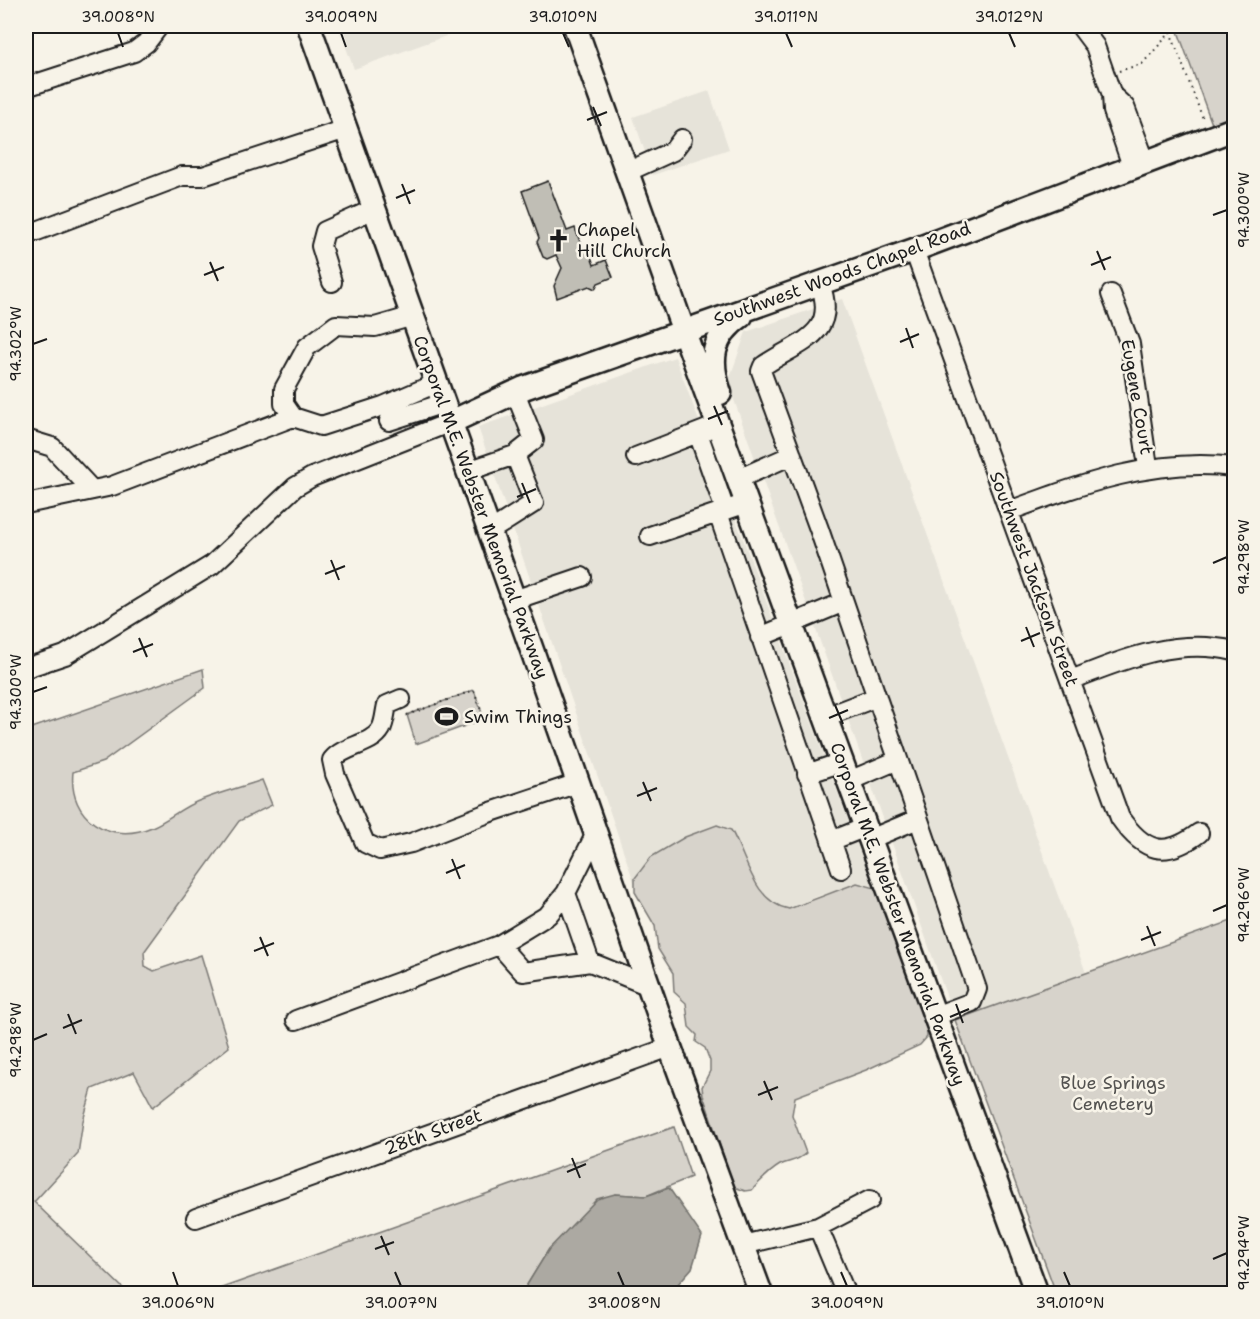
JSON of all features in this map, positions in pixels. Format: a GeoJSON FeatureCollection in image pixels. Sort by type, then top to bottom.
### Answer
{"type":"FeatureCollection","features":[{"type":"Feature","properties":{"kind":"main road","name":"Corporal M.E. Webster Memorial Parkway"},"geometry":{"type":"LineString","coordinates":[[309,26],[444,402],[670,1047],[761,1293]]}},
{"type":"Feature","properties":{"kind":"main road","name":"Corporal M.E. Webster Memorial Parkway"},"geometry":{"type":"LineString","coordinates":[[575,26],[684,332],[708,429],[738,479],[1037,1293]]}},
{"type":"Feature","properties":{"kind":"main road","name":"Southwest Woods Chapel Road"},"geometry":{"type":"LineString","coordinates":[[444,402],[515,392],[914,250],[1138,164],[1234,132]]}},
{"type":"Feature","properties":{"kind":"main road"},"geometry":{"type":"LineString","coordinates":[[738,479],[738,456],[712,369],[712,358],[720,334],[731,322],[752,308]]}},
{"type":"Feature","properties":{"kind":"street"},"geometry":{"type":"LineString","coordinates":[[26,87],[134,52],[146,43],[159,26]]}},
{"type":"Feature","properties":{"kind":"street"},"geometry":{"type":"LineString","coordinates":[[1080,26],[1095,46],[1112,95],[1125,107],[1138,164]]}},
{"type":"Feature","properties":{"kind":"street"},"geometry":{"type":"LineString","coordinates":[[37,231],[182,176],[203,176],[346,129]]}},
{"type":"Feature","properties":{"kind":"street"},"geometry":{"type":"LineString","coordinates":[[627,172],[673,151],[682,139]]}},
{"type":"Feature","properties":{"kind":"street"},"geometry":{"type":"LineString","coordinates":[[332,282],[321,246],[325,231],[374,208]]}},
{"type":"Feature","properties":{"kind":"street","name":"Southwest Jackson Street"},"geometry":{"type":"LineString","coordinates":[[914,250],[1120,818],[1131,835],[1147,846],[1165,851],[1184,844],[1199,833]]}},
{"type":"Feature","properties":{"kind":"street"},"geometry":{"type":"LineString","coordinates":[[819,284],[826,301],[827,315],[817,332],[763,366],[761,371],[844,602],[977,989],[972,1002],[935,1016]]}},
{"type":"Feature","properties":{"kind":"street","name":"Eugene Court"},"geometry":{"type":"LineString","coordinates":[[1111,294],[1130,344],[1148,467]]}},
{"type":"Feature","properties":{"kind":"street"},"geometry":{"type":"LineString","coordinates":[[292,417],[284,404],[284,389],[307,347],[336,325],[375,327],[413,316]]}},
{"type":"Feature","properties":{"kind":"street"},"geometry":{"type":"LineString","coordinates":[[468,471],[515,455],[534,440],[515,392]]}},
{"type":"Feature","properties":{"kind":"street"},"geometry":{"type":"LineString","coordinates":[[26,504],[112,486],[292,417],[321,426],[444,402]]}},
{"type":"Feature","properties":{"kind":"street"},"geometry":{"type":"LineString","coordinates":[[26,668],[65,656],[212,565],[295,487],[312,477],[397,442],[444,402]]}},
{"type":"Feature","properties":{"kind":"street"},"geometry":{"type":"LineString","coordinates":[[386,414],[397,442]]}},
{"type":"Feature","properties":{"kind":"street"},"geometry":{"type":"LineString","coordinates":[[636,457],[708,429],[722,511],[760,636],[841,869]]}},
{"type":"Feature","properties":{"kind":"street"},"geometry":{"type":"LineString","coordinates":[[26,439],[52,447],[92,490]]}},
{"type":"Feature","properties":{"kind":"street"},"geometry":{"type":"LineString","coordinates":[[489,531],[534,503],[515,455]]}},
{"type":"Feature","properties":{"kind":"street"},"geometry":{"type":"LineString","coordinates":[[738,479],[792,455]]}},
{"type":"Feature","properties":{"kind":"street"},"geometry":{"type":"LineString","coordinates":[[1009,511],[1072,488],[1148,467],[1205,465],[1234,467]]}},
{"type":"Feature","properties":{"kind":"street"},"geometry":{"type":"LineString","coordinates":[[650,536],[747,503]]}},
{"type":"Feature","properties":{"kind":"street"},"geometry":{"type":"LineString","coordinates":[[514,600],[582,577]]}},
{"type":"Feature","properties":{"kind":"street"},"geometry":{"type":"LineString","coordinates":[[760,636],[844,602]]}},
{"type":"Feature","properties":{"kind":"street"},"geometry":{"type":"LineString","coordinates":[[1071,680],[1158,650],[1190,646],[1234,651]]}},
{"type":"Feature","properties":{"kind":"street"},"geometry":{"type":"LineString","coordinates":[[825,717],[877,698]]}},
{"type":"Feature","properties":{"kind":"street"},"geometry":{"type":"LineString","coordinates":[[404,707],[387,705],[381,730],[369,740],[339,752],[332,760],[335,774],[365,843],[380,850],[411,843],[488,813],[578,783]]}},
{"type":"Feature","properties":{"kind":"street"},"geometry":{"type":"LineString","coordinates":[[807,774],[845,771],[898,760]]}},
{"type":"Feature","properties":{"kind":"street"},"geometry":{"type":"LineString","coordinates":[[831,841],[918,819]]}},
{"type":"Feature","properties":{"kind":"street"},"geometry":{"type":"LineString","coordinates":[[296,1020],[499,945],[548,915],[566,893],[596,833]]}},
{"type":"Feature","properties":{"kind":"street"},"geometry":{"type":"LineString","coordinates":[[566,893],[590,962]]}},
{"type":"Feature","properties":{"kind":"street"},"geometry":{"type":"LineString","coordinates":[[499,945],[523,972],[590,962],[649,986]]}},
{"type":"Feature","properties":{"kind":"street","name":"28th Street"},"geometry":{"type":"LineString","coordinates":[[196,1218],[670,1047]]}},
{"type":"Feature","properties":{"kind":"street"},"geometry":{"type":"LineString","coordinates":[[743,1245],[818,1227],[870,1200]]}},
{"type":"Feature","properties":{"kind":"street"},"geometry":{"type":"LineString","coordinates":[[818,1227],[846,1293]]}},
{"type":"Feature","properties":{"kind":"path"},"geometry":{"type":"LineString","coordinates":[[1019,26],[1044,29],[1055,26]]}},
{"type":"Feature","properties":{"kind":"path"},"geometry":{"type":"LineString","coordinates":[[1168,26],[1203,119]]}},
{"type":"Feature","properties":{"kind":"path"},"geometry":{"type":"LineString","coordinates":[[1118,72],[1142,64],[1170,33]]}},
{"type":"Feature","properties":{"kind":"path"},"geometry":{"type":"LineString","coordinates":[[404,707],[474,690],[484,719]]}},
{"type":"Feature","properties":{"kind":"shaded area"},"geometry":{"type":"Polygon","coordinates":[[[338,26],[474,26],[354,69],[338,26]]]}},
{"type":"Feature","properties":{"kind":"shaded area"},"geometry":{"type":"Polygon","coordinates":[[[709,91],[729,149],[653,175],[633,117],[709,91]]]}},
{"type":"Feature","properties":{"kind":"shaded area"},"geometry":{"type":"Polygon","coordinates":[[[842,299],[1086,973],[955,1020],[728,383],[746,332],[842,299]]]}},
{"type":"Feature","properties":{"kind":"shaded area"},"geometry":{"type":"Polygon","coordinates":[[[675,357],[873,887],[866,884],[821,895],[789,909],[778,907],[768,900],[751,874],[737,840],[641,868],[635,878],[635,885],[478,427],[675,357]]]}},
{"type":"Feature","properties":{"kind":"shaded area"},"geometry":{"type":"Polygon","coordinates":[[[669,1188],[702,1236],[692,1268],[670,1293],[522,1293],[549,1249],[597,1199],[615,1194],[646,1196],[669,1188]]]}},
{"type":"Feature","properties":{"kind":"green space"},"geometry":{"type":"Polygon","coordinates":[[[1176,26],[1234,26],[1234,116],[1212,124],[1176,26]]]}},
{"type":"Feature","properties":{"kind":"green space"},"geometry":{"type":"Polygon","coordinates":[[[203,669],[205,688],[103,762],[73,772],[73,789],[77,803],[85,815],[95,824],[107,830],[121,833],[136,832],[152,827],[194,803],[262,780],[272,805],[239,821],[144,952],[145,966],[154,971],[201,955],[229,1047],[153,1107],[134,1072],[92,1089],[83,1121],[78,1154],[34,1202],[128,1293],[26,1293],[26,730],[203,669]]]}},
{"type":"Feature","properties":{"kind":"green space","name":"Swim Things"},"geometry":{"type":"Polygon","coordinates":[[[474,690],[484,719],[416,744],[407,715],[474,690]]]}},
{"type":"Feature","properties":{"kind":"green space"},"geometry":{"type":"Polygon","coordinates":[[[717,825],[731,830],[752,877],[767,898],[777,905],[789,909],[857,883],[879,889],[927,1027],[927,1037],[920,1045],[866,1070],[795,1097],[792,1115],[806,1153],[780,1165],[752,1190],[745,1191],[734,1187],[703,1095],[702,1087],[710,1071],[710,1061],[705,1048],[696,1042],[697,1035],[689,1027],[686,1003],[674,992],[673,973],[658,949],[655,926],[635,892],[635,878],[651,857],[685,837],[717,825]]]}},
{"type":"Feature","properties":{"kind":"green space","name":"Blue Springs Cemetery"},"geometry":{"type":"Polygon","coordinates":[[[1234,920],[1234,1293],[1056,1293],[955,1020],[1234,920]]]}},
{"type":"Feature","properties":{"kind":"green space"},"geometry":{"type":"Polygon","coordinates":[[[674,1127],[691,1177],[646,1196],[615,1194],[549,1249],[522,1293],[205,1294],[674,1127]]]}},
{"type":"Feature","properties":{"kind":"building","name":"Chapel Hill Church"},"geometry":{"type":"Polygon","coordinates":[[[548,181],[567,231],[575,228],[583,250],[589,251],[594,265],[606,260],[613,277],[598,283],[595,289],[589,286],[557,298],[554,286],[562,268],[556,255],[547,259],[543,257],[537,242],[539,238],[522,191],[548,181]]]}},
{"type":"Feature","properties":{"kind":"place","name":"Chapel Hill Church"},"geometry":{"type":"Point","coordinates":[559,240]}},
{"type":"Feature","properties":{"kind":"place","name":"Swim Things"},"geometry":{"type":"Point","coordinates":[446,717]}}]}
